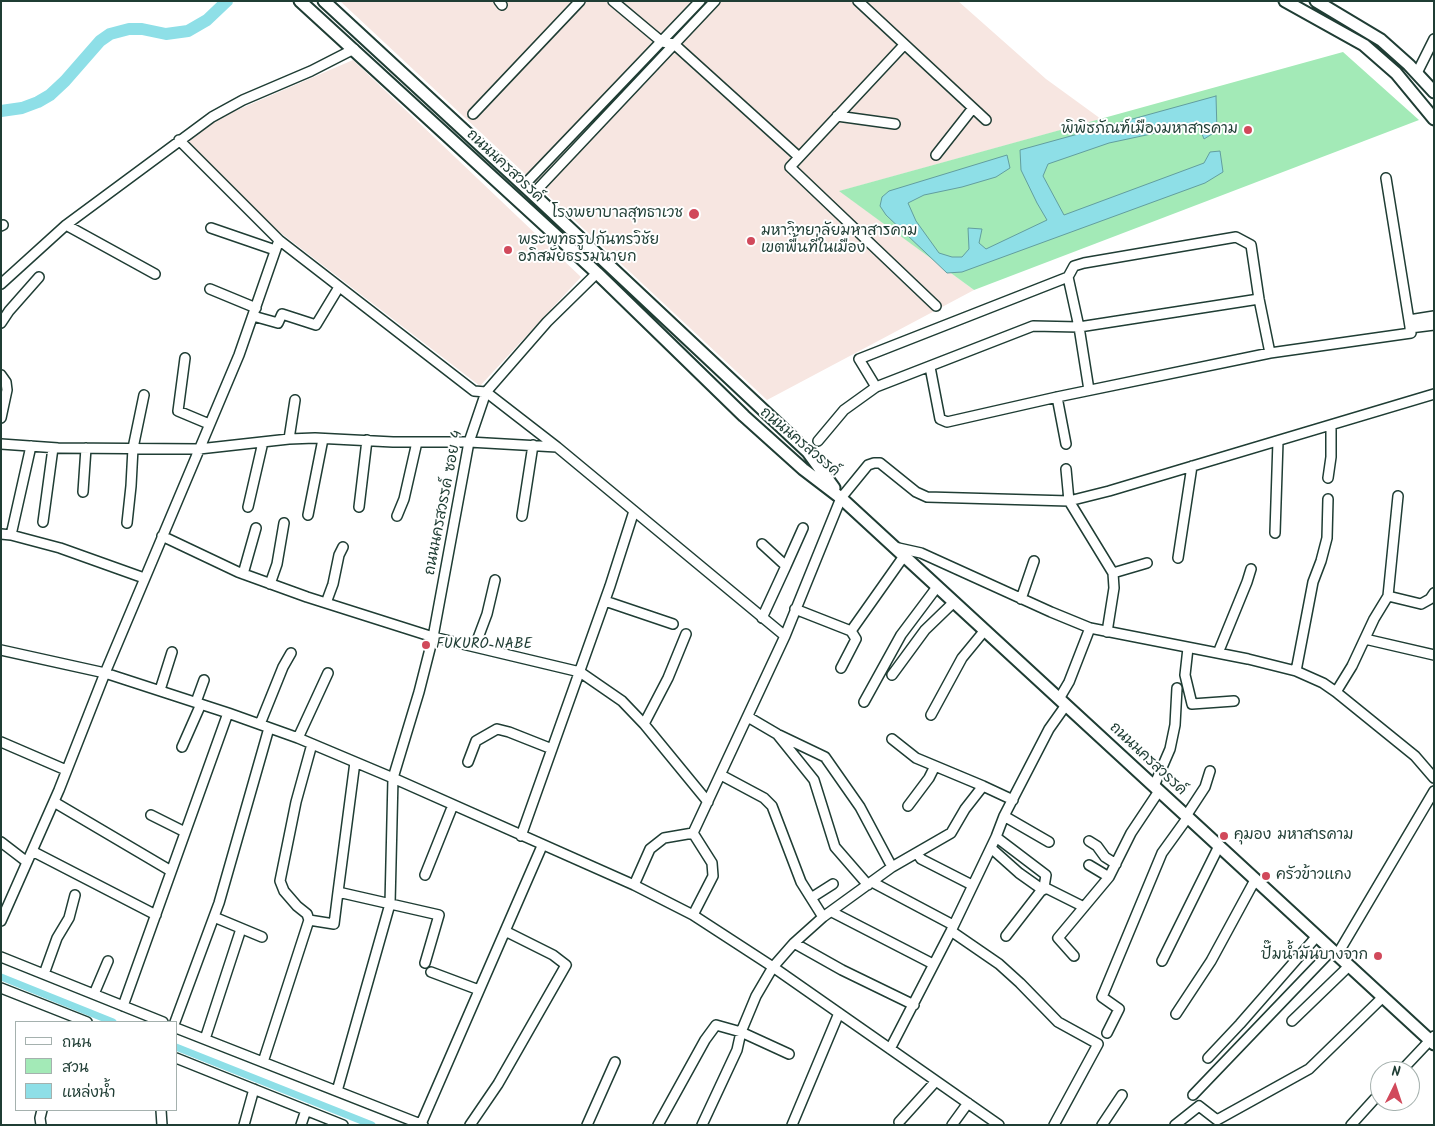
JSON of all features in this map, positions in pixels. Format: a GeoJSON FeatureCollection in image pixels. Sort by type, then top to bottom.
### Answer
{"type":"FeatureCollection","features":[{"type":"Feature","properties":{"kind":"main road","name":"ถนนนครสวรรค์"},"geometry":{"type":"LineString","coordinates":[[300,1],[597,274],[744,416],[803,469],[841,498],[1255,880],[1432,1040]]}},
{"type":"Feature","properties":{"kind":"main road","name":"ถนนนครสวรรค์"},"geometry":{"type":"LineString","coordinates":[[324,1],[814,459],[841,498]]}},
{"type":"Feature","properties":{"kind":"main road"},"geometry":{"type":"LineString","coordinates":[[1285,1],[1364,46],[1396,73],[1434,119]]}},
{"type":"Feature","properties":{"kind":"main road"},"geometry":{"type":"LineString","coordinates":[[1316,1],[1381,40],[1434,92]]}},
{"type":"Feature","properties":{"kind":"main road"},"geometry":{"type":"LineString","coordinates":[[394,86],[404,75]]}},
{"type":"Feature","properties":{"kind":"main road"},"geometry":{"type":"LineString","coordinates":[[803,469],[814,459]]}},
{"type":"Feature","properties":{"kind":"street"},"geometry":{"type":"LineString","coordinates":[[473,114],[580,1]]}},
{"type":"Feature","properties":{"kind":"street"},"geometry":{"type":"LineString","coordinates":[[613,1],[662,42],[674,44],[799,157]]}},
{"type":"Feature","properties":{"kind":"street"},"geometry":{"type":"LineString","coordinates":[[524,186],[700,1]]}},
{"type":"Feature","properties":{"kind":"street"},"geometry":{"type":"LineString","coordinates":[[532,194],[715,1]]}},
{"type":"Feature","properties":{"kind":"street"},"geometry":{"type":"LineString","coordinates":[[858,1],[986,120]]}},
{"type":"Feature","properties":{"kind":"street"},"geometry":{"type":"LineString","coordinates":[[690,12],[698,19]]}},
{"type":"Feature","properties":{"kind":"street"},"geometry":{"type":"LineString","coordinates":[[1417,74],[1434,39]]}},
{"type":"Feature","properties":{"kind":"street"},"geometry":{"type":"LineString","coordinates":[[904,45],[790,167],[936,306]]}},
{"type":"Feature","properties":{"kind":"street"},"geometry":{"type":"LineString","coordinates":[[3,278],[66,226],[212,117],[243,100],[302,75],[354,49]]}},
{"type":"Feature","properties":{"kind":"street"},"geometry":{"type":"LineString","coordinates":[[629,76],[637,83]]}},
{"type":"Feature","properties":{"kind":"street"},"geometry":{"type":"LineString","coordinates":[[605,101],[613,109]]}},
{"type":"Feature","properties":{"kind":"street"},"geometry":{"type":"LineString","coordinates":[[936,154],[973,108]]}},
{"type":"Feature","properties":{"kind":"street"},"geometry":{"type":"LineString","coordinates":[[837,116],[895,124]]}},
{"type":"Feature","properties":{"kind":"street"},"geometry":{"type":"LineString","coordinates":[[578,129],[586,137]]}},
{"type":"Feature","properties":{"kind":"street"},"geometry":{"type":"LineString","coordinates":[[179,140],[279,240],[474,391],[486,392],[557,447],[784,636]]}},
{"type":"Feature","properties":{"kind":"street"},"geometry":{"type":"LineString","coordinates":[[930,366],[940,419],[947,422],[1089,390],[1270,353],[1411,333],[1386,178]]}},
{"type":"Feature","properties":{"kind":"street"},"geometry":{"type":"LineString","coordinates":[[66,226],[155,274]]}},
{"type":"Feature","properties":{"kind":"street"},"geometry":{"type":"LineString","coordinates":[[210,228],[274,250]]}},
{"type":"Feature","properties":{"kind":"street"},"geometry":{"type":"LineString","coordinates":[[876,388],[859,359],[1068,276],[1074,266],[1236,237],[1251,245],[1270,353]]}},
{"type":"Feature","properties":{"kind":"street"},"geometry":{"type":"LineString","coordinates":[[1,921],[54,802],[104,672],[239,355],[279,240]]}},
{"type":"Feature","properties":{"kind":"street","name":"ถนนนครสวรรค์ ซอย 4"},"geometry":{"type":"LineString","coordinates":[[337,1091],[390,904],[393,778],[419,692],[433,637],[470,442],[486,392],[547,322],[597,274]]}},
{"type":"Feature","properties":{"kind":"street"},"geometry":{"type":"LineString","coordinates":[[1068,276],[1079,327],[1089,390]]}},
{"type":"Feature","properties":{"kind":"street"},"geometry":{"type":"LineString","coordinates":[[1,323],[38,277]]}},
{"type":"Feature","properties":{"kind":"street"},"geometry":{"type":"LineString","coordinates":[[210,289],[278,323],[282,314],[316,325],[339,287]]}},
{"type":"Feature","properties":{"kind":"street"},"geometry":{"type":"LineString","coordinates":[[818,441],[844,410],[876,388],[1033,326],[1079,327],[1259,299]]}},
{"type":"Feature","properties":{"kind":"street"},"geometry":{"type":"LineString","coordinates":[[1410,324],[1434,316]]}},
{"type":"Feature","properties":{"kind":"street"},"geometry":{"type":"LineString","coordinates":[[1410,324],[1434,325]]}},
{"type":"Feature","properties":{"kind":"street"},"geometry":{"type":"LineString","coordinates":[[185,358],[178,411],[209,424]]}},
{"type":"Feature","properties":{"kind":"street"},"geometry":{"type":"LineString","coordinates":[[1,375],[6,382],[7,390],[1,418]]}},
{"type":"Feature","properties":{"kind":"street"},"geometry":{"type":"LineString","coordinates":[[693,833],[748,717],[796,609],[841,498],[868,465],[880,463],[916,492],[927,497],[1069,501],[1109,491],[1434,394]]}},
{"type":"Feature","properties":{"kind":"street"},"geometry":{"type":"LineString","coordinates":[[127,523],[133,448],[144,395]]}},
{"type":"Feature","properties":{"kind":"street"},"geometry":{"type":"LineString","coordinates":[[1057,397],[1066,444]]}},
{"type":"Feature","properties":{"kind":"street"},"geometry":{"type":"LineString","coordinates":[[289,439],[295,400]]}},
{"type":"Feature","properties":{"kind":"street"},"geometry":{"type":"LineString","coordinates":[[1328,478],[1331,457],[1331,425]]}},
{"type":"Feature","properties":{"kind":"street"},"geometry":{"type":"LineString","coordinates":[[1,444],[52,448],[199,449],[289,439],[324,439],[470,442],[557,447]]}},
{"type":"Feature","properties":{"kind":"street"},"geometry":{"type":"LineString","coordinates":[[308,515],[324,439]]}},
{"type":"Feature","properties":{"kind":"street"},"geometry":{"type":"LineString","coordinates":[[359,506],[367,440]]}},
{"type":"Feature","properties":{"kind":"street"},"geometry":{"type":"LineString","coordinates":[[1275,533],[1278,441]]}},
{"type":"Feature","properties":{"kind":"street"},"geometry":{"type":"LineString","coordinates":[[248,507],[263,442]]}},
{"type":"Feature","properties":{"kind":"street"},"geometry":{"type":"LineString","coordinates":[[397,516],[404,499],[417,442]]}},
{"type":"Feature","properties":{"kind":"street"},"geometry":{"type":"LineString","coordinates":[[522,516],[533,445]]}},
{"type":"Feature","properties":{"kind":"street"},"geometry":{"type":"LineString","coordinates":[[31,446],[6,535],[60,548],[144,578]]}},
{"type":"Feature","properties":{"kind":"street"},"geometry":{"type":"LineString","coordinates":[[43,522],[52,448]]}},
{"type":"Feature","properties":{"kind":"street"},"geometry":{"type":"LineString","coordinates":[[83,492],[86,448]]}},
{"type":"Feature","properties":{"kind":"street"},"geometry":{"type":"LineString","coordinates":[[1178,558],[1192,466]]}},
{"type":"Feature","properties":{"kind":"street"},"geometry":{"type":"LineString","coordinates":[[1066,469],[1069,501],[1112,573],[1114,588],[1107,632]]}},
{"type":"Feature","properties":{"kind":"street"},"geometry":{"type":"LineString","coordinates":[[1336,692],[1388,596],[1398,496]]}},
{"type":"Feature","properties":{"kind":"street"},"geometry":{"type":"LineString","coordinates":[[1296,671],[1314,582],[1327,538],[1328,499]]}},
{"type":"Feature","properties":{"kind":"street"},"geometry":{"type":"LineString","coordinates":[[521,836],[580,672],[634,511]]}},
{"type":"Feature","properties":{"kind":"street"},"geometry":{"type":"LineString","coordinates":[[270,584],[277,564],[284,523]]}},
{"type":"Feature","properties":{"kind":"street"},"geometry":{"type":"LineString","coordinates":[[243,574],[256,528]]}},
{"type":"Feature","properties":{"kind":"street"},"geometry":{"type":"LineString","coordinates":[[762,618],[803,528]]}},
{"type":"Feature","properties":{"kind":"street"},"geometry":{"type":"LineString","coordinates":[[162,536],[243,574],[326,603],[433,637],[580,672],[622,701],[644,724],[708,802]]}},
{"type":"Feature","properties":{"kind":"street"},"geometry":{"type":"LineString","coordinates":[[762,544],[786,566]]}},
{"type":"Feature","properties":{"kind":"street"},"geometry":{"type":"LineString","coordinates":[[326,603],[333,584],[339,555],[343,547]]}},
{"type":"Feature","properties":{"kind":"street"},"geometry":{"type":"LineString","coordinates":[[894,547],[921,553],[1090,628],[1248,659],[1296,671],[1323,683],[1336,692],[1416,756],[1434,778]]}},
{"type":"Feature","properties":{"kind":"street"},"geometry":{"type":"LineString","coordinates":[[851,631],[904,556]]}},
{"type":"Feature","properties":{"kind":"street"},"geometry":{"type":"LineString","coordinates":[[1021,598],[1034,561]]}},
{"type":"Feature","properties":{"kind":"street"},"geometry":{"type":"LineString","coordinates":[[1112,573],[1147,564]]}},
{"type":"Feature","properties":{"kind":"street"},"geometry":{"type":"LineString","coordinates":[[1218,653],[1251,569]]}},
{"type":"Feature","properties":{"kind":"street"},"geometry":{"type":"LineString","coordinates":[[474,646],[487,614],[495,580]]}},
{"type":"Feature","properties":{"kind":"street"},"geometry":{"type":"LineString","coordinates":[[864,702],[901,634],[937,587]]}},
{"type":"Feature","properties":{"kind":"street"},"geometry":{"type":"LineString","coordinates":[[1388,596],[1421,604],[1430,599],[1434,593]]}},
{"type":"Feature","properties":{"kind":"street"},"geometry":{"type":"LineString","coordinates":[[605,600],[673,624]]}},
{"type":"Feature","properties":{"kind":"street"},"geometry":{"type":"LineString","coordinates":[[892,675],[925,630],[954,602]]}},
{"type":"Feature","properties":{"kind":"street"},"geometry":{"type":"LineString","coordinates":[[796,609],[851,631],[856,639],[841,668]]}},
{"type":"Feature","properties":{"kind":"street"},"geometry":{"type":"LineString","coordinates":[[890,1049],[952,928],[991,848],[1004,816],[1063,702],[1090,628]]}},
{"type":"Feature","properties":{"kind":"street"},"geometry":{"type":"LineString","coordinates":[[931,715],[962,658],[985,630]]}},
{"type":"Feature","properties":{"kind":"street"},"geometry":{"type":"LineString","coordinates":[[644,724],[668,678],[686,634]]}},
{"type":"Feature","properties":{"kind":"street"},"geometry":{"type":"LineString","coordinates":[[1365,639],[1434,655]]}},
{"type":"Feature","properties":{"kind":"street"},"geometry":{"type":"LineString","coordinates":[[1188,648],[1185,675],[1192,704],[1234,701]]}},
{"type":"Feature","properties":{"kind":"street"},"geometry":{"type":"LineString","coordinates":[[1,650],[104,672],[298,738],[634,885],[693,915],[773,967],[999,1125]]}},
{"type":"Feature","properties":{"kind":"street"},"geometry":{"type":"LineString","coordinates":[[160,690],[172,652]]}},
{"type":"Feature","properties":{"kind":"street"},"geometry":{"type":"LineString","coordinates":[[260,724],[283,667],[291,653]]}},
{"type":"Feature","properties":{"kind":"street"},"geometry":{"type":"LineString","coordinates":[[298,738],[328,673]]}},
{"type":"Feature","properties":{"kind":"street"},"geometry":{"type":"LineString","coordinates":[[182,747],[204,680]]}},
{"type":"Feature","properties":{"kind":"street"},"geometry":{"type":"LineString","coordinates":[[1074,956],[1058,938],[1109,877],[1156,788],[1172,741],[1177,688]]}},
{"type":"Feature","properties":{"kind":"street"},"geometry":{"type":"LineString","coordinates":[[123,1006],[228,713]]}},
{"type":"Feature","properties":{"kind":"street"},"geometry":{"type":"LineString","coordinates":[[748,717],[777,734],[826,757],[860,807],[892,867]]}},
{"type":"Feature","properties":{"kind":"street"},"geometry":{"type":"LineString","coordinates":[[175,1021],[214,917],[269,728]]}},
{"type":"Feature","properties":{"kind":"street"},"geometry":{"type":"LineString","coordinates":[[468,762],[476,741],[497,729],[552,749]]}},
{"type":"Feature","properties":{"kind":"street"},"geometry":{"type":"LineString","coordinates":[[777,734],[814,780],[835,848],[870,884],[952,928],[999,964],[1058,1022],[1098,1044],[1054,1125]]}},
{"type":"Feature","properties":{"kind":"street"},"geometry":{"type":"LineString","coordinates":[[892,739],[916,758],[1013,800]]}},
{"type":"Feature","properties":{"kind":"street"},"geometry":{"type":"LineString","coordinates":[[1,742],[66,770]]}},
{"type":"Feature","properties":{"kind":"street"},"geometry":{"type":"LineString","coordinates":[[263,1062],[309,920],[307,914],[284,891],[280,881],[297,794],[312,744]]}},
{"type":"Feature","properties":{"kind":"street"},"geometry":{"type":"LineString","coordinates":[[309,920],[334,924],[355,762]]}},
{"type":"Feature","properties":{"kind":"street"},"geometry":{"type":"LineString","coordinates":[[908,806],[930,778],[934,766]]}},
{"type":"Feature","properties":{"kind":"street"},"geometry":{"type":"LineString","coordinates":[[1108,1033],[1119,1009],[1102,997],[1162,854],[1205,787],[1210,771]]}},
{"type":"Feature","properties":{"kind":"street"},"geometry":{"type":"LineString","coordinates":[[721,775],[764,798],[772,806],[801,882],[823,917]]}},
{"type":"Feature","properties":{"kind":"street"},"geometry":{"type":"LineString","coordinates":[[702,1125],[737,1050],[741,1032],[756,996],[773,967],[794,943],[823,917],[892,867],[951,833],[965,809],[983,786]]}},
{"type":"Feature","properties":{"kind":"street"},"geometry":{"type":"LineString","coordinates":[[1193,1095],[1335,952],[1434,791]]}},
{"type":"Feature","properties":{"kind":"street"},"geometry":{"type":"LineString","coordinates":[[54,802],[171,872]]}},
{"type":"Feature","properties":{"kind":"street"},"geometry":{"type":"LineString","coordinates":[[425,875],[453,805]]}},
{"type":"Feature","properties":{"kind":"street"},"geometry":{"type":"LineString","coordinates":[[150,815],[185,832]]}},
{"type":"Feature","properties":{"kind":"street"},"geometry":{"type":"LineString","coordinates":[[1004,816],[1049,842]]}},
{"type":"Feature","properties":{"kind":"street"},"geometry":{"type":"LineString","coordinates":[[634,885],[650,849],[664,838],[693,833]]}},
{"type":"Feature","properties":{"kind":"street"},"geometry":{"type":"LineString","coordinates":[[693,833],[712,864],[713,876],[693,915]]}},
{"type":"Feature","properties":{"kind":"street"},"geometry":{"type":"LineString","coordinates":[[996,837],[1046,875],[1044,888],[1006,936]]}},
{"type":"Feature","properties":{"kind":"street"},"geometry":{"type":"LineString","coordinates":[[1089,841],[1097,846],[1105,857],[1116,864]]}},
{"type":"Feature","properties":{"kind":"street"},"geometry":{"type":"LineString","coordinates":[[1,842],[27,862]]}},
{"type":"Feature","properties":{"kind":"street"},"geometry":{"type":"LineString","coordinates":[[178,1029],[422,1124],[542,846]]}},
{"type":"Feature","properties":{"kind":"street"},"geometry":{"type":"LineString","coordinates":[[1162,961],[1219,846]]}},
{"type":"Feature","properties":{"kind":"street"},"geometry":{"type":"LineString","coordinates":[[991,848],[1018,873],[1084,908]]}},
{"type":"Feature","properties":{"kind":"street"},"geometry":{"type":"LineString","coordinates":[[32,851],[156,915]]}},
{"type":"Feature","properties":{"kind":"street"},"geometry":{"type":"LineString","coordinates":[[916,853],[921,859],[972,885]]}},
{"type":"Feature","properties":{"kind":"street"},"geometry":{"type":"LineString","coordinates":[[1088,865],[1109,877]]}},
{"type":"Feature","properties":{"kind":"street"},"geometry":{"type":"LineString","coordinates":[[1176,1014],[1211,961],[1255,880]]}},
{"type":"Feature","properties":{"kind":"street"},"geometry":{"type":"LineString","coordinates":[[811,898],[833,884]]}},
{"type":"Feature","properties":{"kind":"street"},"geometry":{"type":"LineString","coordinates":[[338,892],[439,915],[425,963]]}},
{"type":"Feature","properties":{"kind":"street"},"geometry":{"type":"LineString","coordinates":[[44,974],[57,938],[69,918],[74,895]]}},
{"type":"Feature","properties":{"kind":"street"},"geometry":{"type":"LineString","coordinates":[[832,912],[933,964]]}},
{"type":"Feature","properties":{"kind":"street"},"geometry":{"type":"LineString","coordinates":[[214,917],[262,937]]}},
{"type":"Feature","properties":{"kind":"street"},"geometry":{"type":"LineString","coordinates":[[205,1039],[241,929]]}},
{"type":"Feature","properties":{"kind":"street"},"geometry":{"type":"LineString","coordinates":[[470,1125],[498,1084],[566,965],[553,955],[505,931]]}},
{"type":"Feature","properties":{"kind":"street"},"geometry":{"type":"LineString","coordinates":[[1208,1058],[1317,936]]}},
{"type":"Feature","properties":{"kind":"street"},"geometry":{"type":"LineString","coordinates":[[794,943],[842,970],[914,1005]]}},
{"type":"Feature","properties":{"kind":"street"},"geometry":{"type":"LineString","coordinates":[[1,957],[160,1021]]}},
{"type":"Feature","properties":{"kind":"street"},"geometry":{"type":"LineString","coordinates":[[94,994],[108,961]]}},
{"type":"Feature","properties":{"kind":"street"},"geometry":{"type":"LineString","coordinates":[[1292,1021],[1349,966]]}},
{"type":"Feature","properties":{"kind":"street"},"geometry":{"type":"LineString","coordinates":[[431,972],[479,990]]}},
{"type":"Feature","properties":{"kind":"street"},"geometry":{"type":"LineString","coordinates":[[1,988],[75,1020]]}},
{"type":"Feature","properties":{"kind":"street"},"geometry":{"type":"LineString","coordinates":[[1175,1125],[1199,1106],[1217,1120],[1309,1069],[1383,997]]}},
{"type":"Feature","properties":{"kind":"street"},"geometry":{"type":"LineString","coordinates":[[792,1125],[839,1013]]}},
{"type":"Feature","properties":{"kind":"street"},"geometry":{"type":"LineString","coordinates":[[658,1125],[705,1040],[716,1025],[741,1032],[790,1054]]}},
{"type":"Feature","properties":{"kind":"street"},"geometry":{"type":"LineString","coordinates":[[1411,1061],[1432,1040]]}},
{"type":"Feature","properties":{"kind":"street"},"geometry":{"type":"LineString","coordinates":[[178,1059],[343,1125]]}},
{"type":"Feature","properties":{"kind":"street"},"geometry":{"type":"LineString","coordinates":[[587,1125],[616,1062]]}},
{"type":"Feature","properties":{"kind":"street"},"geometry":{"type":"LineString","coordinates":[[899,1122],[936,1081]]}},
{"type":"Feature","properties":{"kind":"street"},"geometry":{"type":"LineString","coordinates":[[244,1125],[254,1089]]}},
{"type":"Feature","properties":{"kind":"street"},"geometry":{"type":"LineString","coordinates":[[1102,1125],[1122,1095]]}},
{"type":"Feature","properties":{"kind":"street"},"geometry":{"type":"LineString","coordinates":[[952,1125],[968,1103]]}},
{"type":"Feature","properties":{"kind":"street"},"geometry":{"type":"LineString","coordinates":[[1351,1125],[1370,1104]]}},
{"type":"Feature","properties":{"kind":"street"},"geometry":{"type":"LineString","coordinates":[[301,1125],[306,1110]]}},
{"type":"Feature","properties":{"kind":"street"},"geometry":{"type":"LineString","coordinates":[[41,1125],[42,1111]]}},
{"type":"Feature","properties":{"kind":"street"},"geometry":{"type":"LineString","coordinates":[[161,1111],[162,1125]]}},
{"type":"Feature","properties":{"kind":"shaded area","name":"มหาวิทยาลัยมหาสารคาม เขตพื้นที่ในเมือง"},"geometry":{"type":"Polygon","coordinates":[[[340,1],[958,1],[1046,79],[1101,119],[840,191],[974,290],[767,400],[340,1]]]}},
{"type":"Feature","properties":{"kind":"shaded area"},"geometry":{"type":"Polygon","coordinates":[[[353,60],[581,277],[480,386],[277,230],[187,142],[221,117],[353,60]]]}},
{"type":"Feature","properties":{"kind":"green space"},"geometry":{"type":"Polygon","coordinates":[[[1343,52],[1419,120],[974,290],[839,191],[1343,52]]]}},
{"type":"Feature","properties":{"kind":"water"},"geometry":{"type":"Polygon","coordinates":[[[1216,96],[1217,131],[1204,139],[1198,124],[1109,143],[1048,164],[1043,176],[1064,215],[1204,163],[1210,152],[1220,151],[1223,172],[1205,183],[962,272],[947,273],[886,215],[880,206],[882,197],[889,191],[1007,155],[1010,168],[996,177],[924,195],[908,203],[916,221],[939,253],[952,257],[962,257],[969,249],[968,228],[982,229],[979,243],[986,249],[1047,220],[1021,170],[1020,150],[1216,96]]]}},
{"type":"Feature","properties":{"kind":"waterway"},"geometry":{"type":"LineString","coordinates":[[1,111],[22,108],[50,95],[100,41],[110,34],[129,29],[142,29],[166,34],[188,31],[207,20],[227,1]]}},
{"type":"Feature","properties":{"kind":"waterway"},"geometry":{"type":"LineString","coordinates":[[1,977],[111,1021]]}},
{"type":"Feature","properties":{"kind":"waterway"},"geometry":{"type":"LineString","coordinates":[[178,1048],[372,1125]]}},
{"type":"Feature","properties":{"kind":"place","name":"พิพิธภัณฑ์เมืองมหาสารคาม"},"geometry":{"type":"Point","coordinates":[1248,130]}},
{"type":"Feature","properties":{"kind":"place","name":"โรงพยาบาลสุทธาเวช"},"geometry":{"type":"Point","coordinates":[694,214]}},
{"type":"Feature","properties":{"kind":"place","name":"มหาวิทยาลัยมหาสารคาม เขตพื้นที่ในเมือง"},"geometry":{"type":"Point","coordinates":[751,241]}},
{"type":"Feature","properties":{"kind":"place","name":"พระพุทธรูปกันทรวิชัย อภิสมัยธรรมนายก"},"geometry":{"type":"Point","coordinates":[508,250]}},
{"type":"Feature","properties":{"kind":"place","name":"FUKURO NABE"},"geometry":{"type":"Point","coordinates":[426,645]}},
{"type":"Feature","properties":{"kind":"place","name":"คุมอง มหาสารคาม"},"geometry":{"type":"Point","coordinates":[1224,836]}},
{"type":"Feature","properties":{"kind":"place","name":"ครัวข้าวแกง"},"geometry":{"type":"Point","coordinates":[1266,876]}},
{"type":"Feature","properties":{"kind":"place","name":"ปั๊มน้ำมันบางจาก"},"geometry":{"type":"Point","coordinates":[1378,956]}}]}
